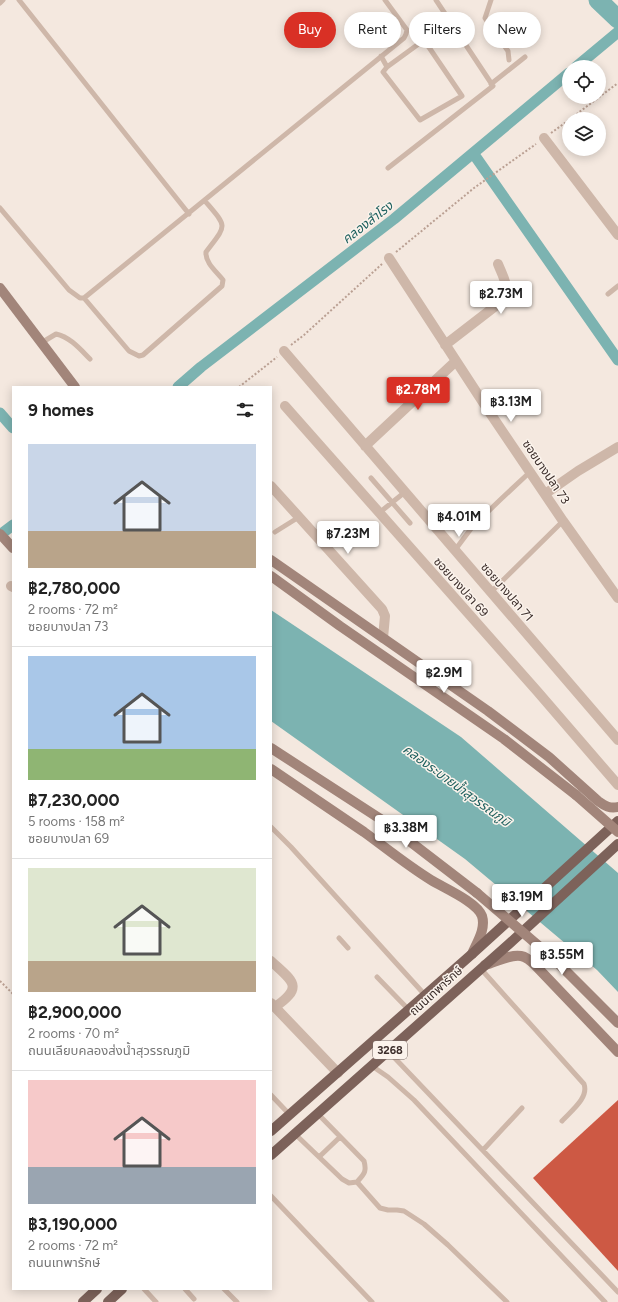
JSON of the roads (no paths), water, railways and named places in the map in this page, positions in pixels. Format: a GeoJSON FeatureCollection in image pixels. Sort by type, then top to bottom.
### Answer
{"type":"FeatureCollection","features":[{"type":"Feature","properties":{"kind":"main road"},"geometry":{"type":"LineString","coordinates":[[0,288],[74,386]]}},
{"type":"Feature","properties":{"kind":"main road"},"geometry":{"type":"LineString","coordinates":[[0,534],[12,547]]}},
{"type":"Feature","properties":{"kind":"main road"},"geometry":{"type":"LineString","coordinates":[[272,561],[488,711],[549,757],[606,807],[618,807]]}},
{"type":"Feature","properties":{"kind":"main road"},"geometry":{"type":"LineString","coordinates":[[272,577],[340,626],[504,739],[576,795],[618,832]]}},
{"type":"Feature","properties":{"kind":"main road"},"geometry":{"type":"LineString","coordinates":[[272,749],[382,820],[477,893],[554,960],[618,1023]]}},
{"type":"Feature","properties":{"kind":"main road"},"geometry":{"type":"LineString","coordinates":[[272,770],[351,823],[429,879],[477,907],[482,916],[483,923],[482,931],[472,954]]}},
{"type":"Feature","properties":{"kind":"main road","name":"ถนนเทพารักษ์"},"geometry":{"type":"LineString","coordinates":[[272,1130],[472,954],[618,821]]}},
{"type":"Feature","properties":{"kind":"main road","name":"ถนนเทพารักษ์"},"geometry":{"type":"LineString","coordinates":[[272,1155],[509,944],[618,844]]}},
{"type":"Feature","properties":{"kind":"main road"},"geometry":{"type":"LineString","coordinates":[[483,967],[512,957],[520,956],[527,958],[618,1052]]}},
{"type":"Feature","properties":{"kind":"main road"},"geometry":{"type":"LineString","coordinates":[[83,1302],[96,1290]]}},
{"type":"Feature","properties":{"kind":"main road"},"geometry":{"type":"LineString","coordinates":[[108,1302],[121,1290]]}},
{"type":"Feature","properties":{"kind":"street"},"geometry":{"type":"LineString","coordinates":[[544,138],[618,235]]}},
{"type":"Feature","properties":{"kind":"street","name":"ซอยบางปลา 73"},"geometry":{"type":"LineString","coordinates":[[389,258],[445,345],[563,521],[618,598]]}},
{"type":"Feature","properties":{"kind":"street"},"geometry":{"type":"LineString","coordinates":[[445,345],[502,301],[506,295],[507,286],[498,264]]}},
{"type":"Feature","properties":{"kind":"street","name":"ซอยบางปลา 71"},"geometry":{"type":"LineString","coordinates":[[284,351],[618,740]]}},
{"type":"Feature","properties":{"kind":"street"},"geometry":{"type":"LineString","coordinates":[[365,446],[456,361]]}},
{"type":"Feature","properties":{"kind":"street","name":"ซอยบางปลา 69"},"geometry":{"type":"LineString","coordinates":[[284,406],[537,691],[618,785]]}},
{"type":"Feature","properties":{"kind":"street"},"geometry":{"type":"LineString","coordinates":[[545,494],[578,471],[618,447]]}},
{"type":"Feature","properties":{"kind":"street"},"geometry":{"type":"LineString","coordinates":[[272,487],[382,609],[385,616],[383,638]]}},
{"type":"Feature","properties":{"kind":"street"},"geometry":{"type":"LineString","coordinates":[[272,962],[292,981],[293,988],[292,993],[285,1000],[273,1005],[338,1072]]}},
{"type":"Feature","properties":{"kind":"lane"},"geometry":{"type":"LineString","coordinates":[[19,0],[189,214]]}},
{"type":"Feature","properties":{"kind":"lane"},"geometry":{"type":"LineString","coordinates":[[84,298],[404,38],[406,30],[385,0]]}},
{"type":"Feature","properties":{"kind":"lane"},"geometry":{"type":"LineString","coordinates":[[436,0],[492,84]]}},
{"type":"Feature","properties":{"kind":"lane"},"geometry":{"type":"LineString","coordinates":[[491,0],[485,18],[508,51],[509,60]]}},
{"type":"Feature","properties":{"kind":"lane"},"geometry":{"type":"LineString","coordinates":[[424,40],[462,96],[420,120],[383,72],[387,67],[424,40]]}},
{"type":"Feature","properties":{"kind":"lane"},"geometry":{"type":"LineString","coordinates":[[381,56],[387,67]]}},
{"type":"Feature","properties":{"kind":"lane"},"geometry":{"type":"LineString","coordinates":[[388,168],[493,86],[492,84],[525,57]]}},
{"type":"Feature","properties":{"kind":"lane"},"geometry":{"type":"LineString","coordinates":[[0,208],[69,290],[80,298],[84,298],[129,351],[135,355],[143,355],[215,293],[223,284],[223,280],[207,261],[205,256],[206,252],[222,230],[223,225],[221,220],[205,201]]}},
{"type":"Feature","properties":{"kind":"lane"},"geometry":{"type":"LineString","coordinates":[[608,294],[618,286]]}},
{"type":"Feature","properties":{"kind":"lane"},"geometry":{"type":"LineString","coordinates":[[41,343],[56,334],[63,336],[71,341],[90,359]]}},
{"type":"Feature","properties":{"kind":"lane"},"geometry":{"type":"LineString","coordinates":[[455,550],[473,526],[530,472]]}},
{"type":"Feature","properties":{"kind":"lane"},"geometry":{"type":"LineString","coordinates":[[371,478],[410,523]]}},
{"type":"Feature","properties":{"kind":"lane"},"geometry":{"type":"LineString","coordinates":[[379,514],[404,492]]}},
{"type":"Feature","properties":{"kind":"lane"},"geometry":{"type":"LineString","coordinates":[[275,532],[299,517]]}},
{"type":"Feature","properties":{"kind":"lane"},"geometry":{"type":"LineString","coordinates":[[491,592],[563,521]]}},
{"type":"Feature","properties":{"kind":"lane"},"geometry":{"type":"LineString","coordinates":[[272,828],[425,995]]}},
{"type":"Feature","properties":{"kind":"lane"},"geometry":{"type":"LineString","coordinates":[[340,938],[348,948]]}},
{"type":"Feature","properties":{"kind":"lane"},"geometry":{"type":"LineString","coordinates":[[483,967],[584,1084],[586,1089],[584,1094],[562,1121]]}},
{"type":"Feature","properties":{"kind":"lane"},"geometry":{"type":"LineString","coordinates":[[377,977],[409,1010]]}},
{"type":"Feature","properties":{"kind":"lane"},"geometry":{"type":"LineString","coordinates":[[388,1051],[618,1292]]}},
{"type":"Feature","properties":{"kind":"lane"},"geometry":{"type":"LineString","coordinates":[[372,1066],[388,1077],[414,1100],[605,1302]]}},
{"type":"Feature","properties":{"kind":"lane"},"geometry":{"type":"LineString","coordinates":[[272,1096],[290,1115]]}},
{"type":"Feature","properties":{"kind":"lane"},"geometry":{"type":"LineString","coordinates":[[483,1150],[522,1108]]}},
{"type":"Feature","properties":{"kind":"lane"},"geometry":{"type":"LineString","coordinates":[[296,1134],[342,1179],[349,1183],[357,1182],[364,1174],[366,1168],[364,1161],[318,1114]]}},
{"type":"Feature","properties":{"kind":"lane"},"geometry":{"type":"LineString","coordinates":[[319,1157],[340,1137]]}},
{"type":"Feature","properties":{"kind":"lane"},"geometry":{"type":"LineString","coordinates":[[357,1182],[380,1208],[404,1211],[424,1224],[507,1302]]}},
{"type":"Feature","properties":{"kind":"lane"},"geometry":{"type":"LineString","coordinates":[[272,1197],[372,1302]]}},
{"type":"Feature","properties":{"kind":"lane"},"geometry":{"type":"LineString","coordinates":[[145,1290],[156,1302]]}},
{"type":"Feature","properties":{"kind":"lane"},"geometry":{"type":"LineString","coordinates":[[186,1290],[194,1299]]}},
{"type":"Feature","properties":{"kind":"lane"},"geometry":{"type":"LineString","coordinates":[[225,1290],[237,1302]]}},
{"type":"Feature","properties":{"kind":"water","name":"คลองระบายน้ำสุวรรณภูมิ"},"geometry":{"type":"Polygon","coordinates":[[[272,611],[461,737],[618,873],[618,992],[597,970],[465,859],[272,722],[272,611]]]}},
{"type":"Feature","properties":{"kind":"waterway"},"geometry":{"type":"LineString","coordinates":[[598,0],[618,19]]}},
{"type":"Feature","properties":{"kind":"waterway","name":"คลองสำโรง"},"geometry":{"type":"LineString","coordinates":[[584,60],[618,32]]}},
{"type":"Feature","properties":{"kind":"waterway","name":"คลองสำโรง"},"geometry":{"type":"LineString","coordinates":[[179,386],[201,367],[394,219],[562,79]]}},
{"type":"Feature","properties":{"kind":"waterway"},"geometry":{"type":"LineString","coordinates":[[473,153],[618,360]]}},
{"type":"Feature","properties":{"kind":"waterway"},"geometry":{"type":"LineString","coordinates":[[0,413],[12,427]]}},
{"type":"Feature","properties":{"kind":"waterway","name":"คลองสำโรง"},"geometry":{"type":"LineString","coordinates":[[0,535],[12,526]]}}]}
